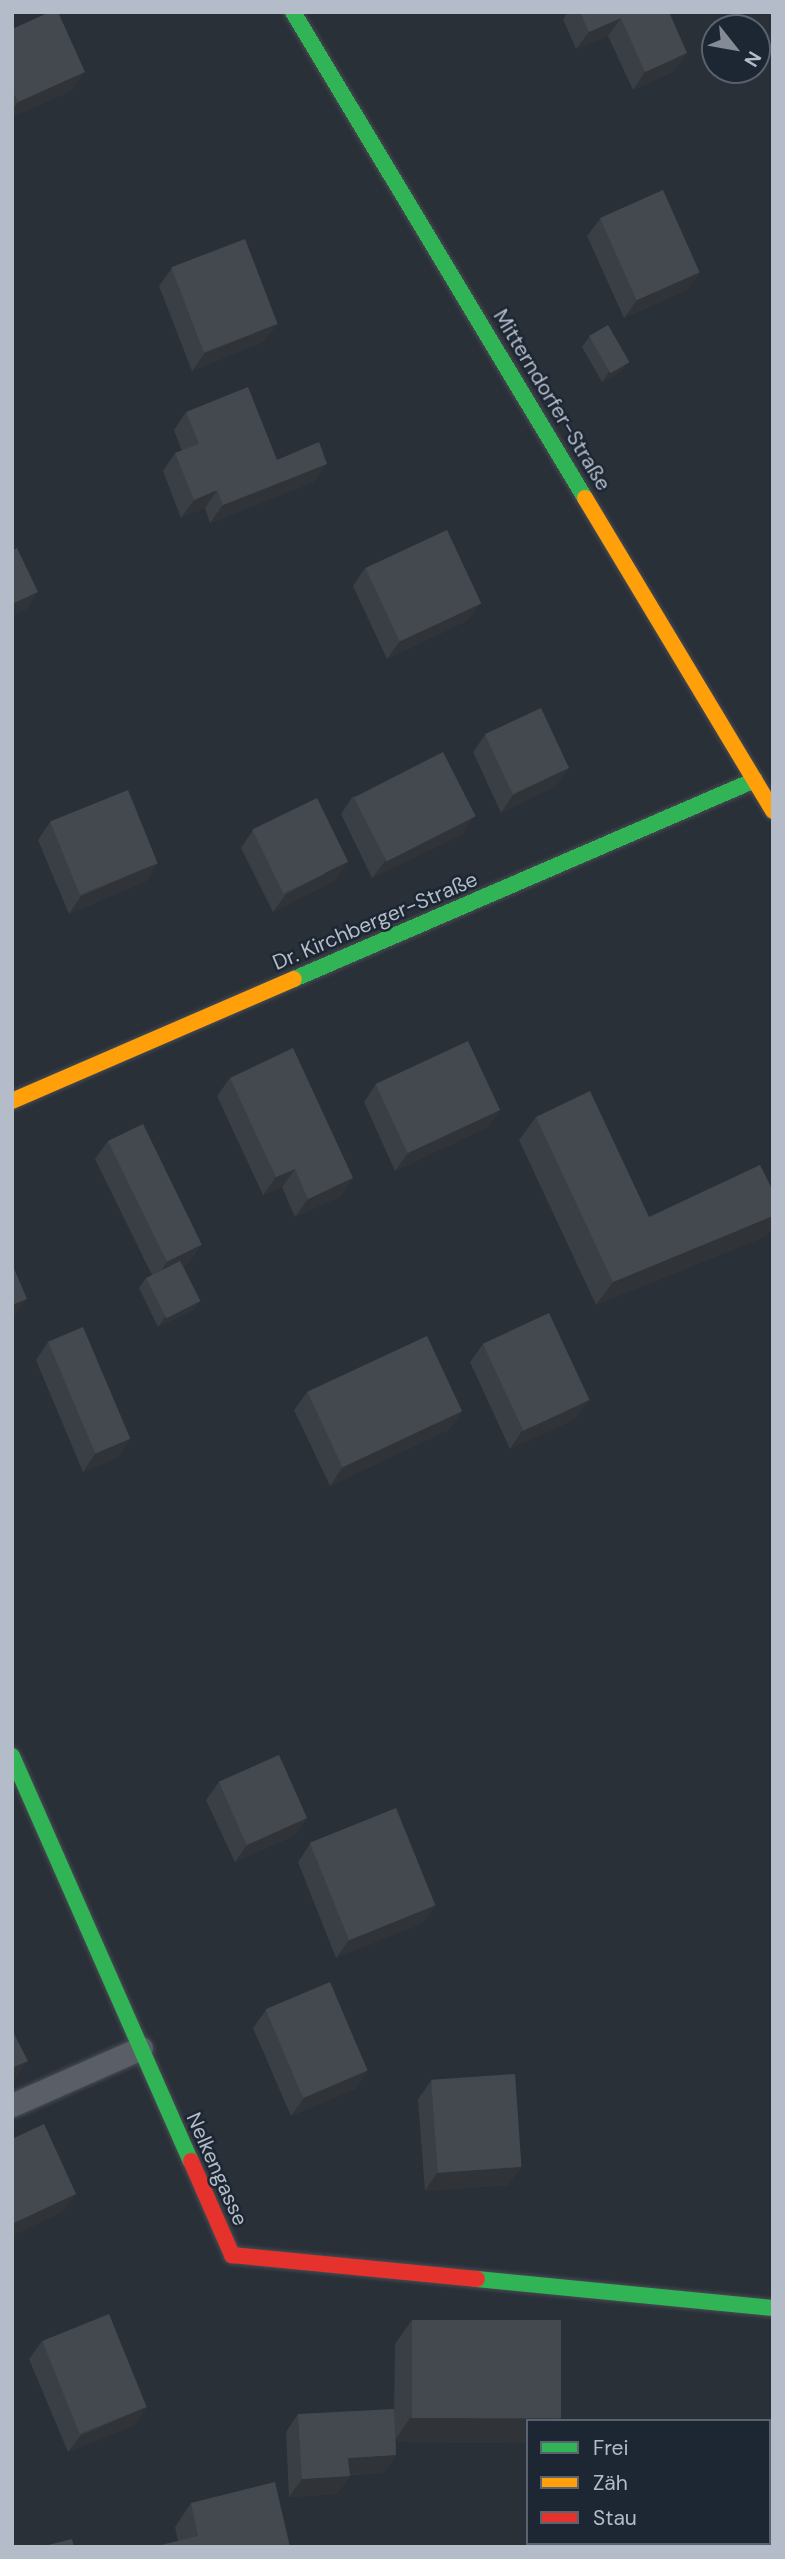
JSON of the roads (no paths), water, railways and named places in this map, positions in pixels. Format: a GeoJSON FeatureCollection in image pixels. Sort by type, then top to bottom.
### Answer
{"type":"FeatureCollection","features":[{"type":"Feature","properties":{"kind":"street","name":"Mitterndorfer-Straße"},"geometry":{"type":"LineString","coordinates":[[293,12],[773,811]]}},
{"type":"Feature","properties":{"kind":"street","name":"Dr. Kirchberger-Straße"},"geometry":{"type":"LineString","coordinates":[[12,1101],[755,780]]}},
{"type":"Feature","properties":{"kind":"street","name":"Nelkengasse"},"geometry":{"type":"LineString","coordinates":[[12,1756],[232,2255],[773,2308]]}},
{"type":"Feature","properties":{"kind":"lane"},"geometry":{"type":"LineString","coordinates":[[12,2105],[141,2048]]}}]}
